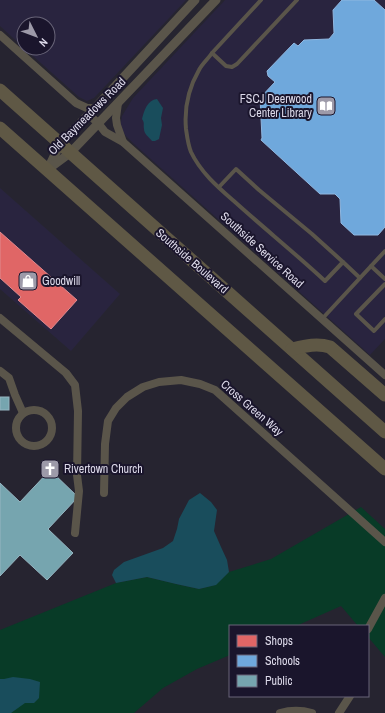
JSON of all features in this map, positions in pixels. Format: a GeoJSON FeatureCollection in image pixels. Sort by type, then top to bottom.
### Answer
{"type":"FeatureCollection","features":[{"type":"Feature","properties":{"kind":"highway","name":"Southside Boulevard"},"geometry":{"type":"LineString","coordinates":[[0,90],[385,432]]}},
{"type":"Feature","properties":{"kind":"highway"},"geometry":{"type":"LineString","coordinates":[[0,128],[385,469]]}},
{"type":"Feature","properties":{"kind":"highway"},"geometry":{"type":"LineString","coordinates":[[292,349],[315,345],[330,347],[385,395]]}},
{"type":"Feature","properties":{"kind":"street","name":"Old Baymeadows Road"},"geometry":{"type":"LineString","coordinates":[[47,170],[65,149],[92,112],[194,0]]}},
{"type":"Feature","properties":{"kind":"street","name":"Old Baymeadows Road"},"geometry":{"type":"LineString","coordinates":[[65,149],[98,123],[216,0]]}},
{"type":"Feature","properties":{"kind":"street","name":"Southside Service Road"},"geometry":{"type":"LineString","coordinates":[[0,35],[76,103],[92,112],[105,132],[123,142],[385,375]]}},
{"type":"Feature","properties":{"kind":"street"},"geometry":{"type":"LineString","coordinates":[[118,103],[116,118],[123,142]]}},
{"type":"Feature","properties":{"kind":"street"},"geometry":{"type":"LineString","coordinates":[[0,318],[66,372],[75,385],[78,411],[79,491],[75,533]]}},
{"type":"Feature","properties":{"kind":"street"},"geometry":{"type":"LineString","coordinates":[[0,371],[9,378],[23,413]]}},
{"type":"Feature","properties":{"kind":"street","name":"Cross Green Way"},"geometry":{"type":"LineString","coordinates":[[104,494],[105,444],[108,421],[116,408],[127,397],[143,387],[160,382],[181,380],[200,384],[215,390],[385,542]]}},
{"type":"Feature","properties":{"kind":"street"},"geometry":{"type":"LineString","coordinates":[[37,409],[43,411],[49,416],[52,422],[53,430],[46,442],[32,446],[25,444],[20,439],[16,425],[18,418],[23,413],[29,410],[37,409]]}},
{"type":"Feature","properties":{"kind":"street"},"geometry":{"type":"LineString","coordinates":[[369,627],[385,598]]}},
{"type":"Feature","properties":{"kind":"street"},"geometry":{"type":"LineString","coordinates":[[339,713],[349,697]]}},
{"type":"Feature","properties":{"kind":"street"},"geometry":{"type":"LineString","coordinates":[[280,713],[292,710],[312,713]]}},
{"type":"Feature","properties":{"kind":"lane"},"geometry":{"type":"LineString","coordinates":[[261,0],[212,53],[199,69],[192,83],[186,103],[185,118],[191,152],[204,172],[219,187],[325,281],[343,262]]}},
{"type":"Feature","properties":{"kind":"lane"},"geometry":{"type":"LineString","coordinates":[[212,53],[226,66],[234,67],[297,0]]}},
{"type":"Feature","properties":{"kind":"lane"},"geometry":{"type":"LineString","coordinates":[[219,187],[236,169],[312,234],[360,278]]}},
{"type":"Feature","properties":{"kind":"lane"},"geometry":{"type":"LineString","coordinates":[[322,319],[385,251]]}},
{"type":"Feature","properties":{"kind":"lane"},"geometry":{"type":"LineString","coordinates":[[371,266],[385,279]]}},
{"type":"Feature","properties":{"kind":"lane"},"geometry":{"type":"LineString","coordinates":[[385,284],[356,314],[374,331],[385,319]]}},
{"type":"Feature","properties":{"kind":"shaded area"},"geometry":{"type":"Polygon","coordinates":[[[0,0],[186,0],[94,98],[87,101],[79,97],[33,56],[56,56],[56,16],[16,16],[16,41],[0,26],[0,0]]]}},
{"type":"Feature","properties":{"kind":"shaded area"},"geometry":{"type":"Polygon","coordinates":[[[225,0],[385,0],[385,339],[370,355],[134,144],[125,135],[121,127],[122,116],[133,98],[225,0]]]}},
{"type":"Feature","properties":{"kind":"shaded area"},"geometry":{"type":"Polygon","coordinates":[[[0,188],[120,294],[71,351],[0,289],[0,188]]]}},
{"type":"Feature","properties":{"kind":"green space"},"geometry":{"type":"Polygon","coordinates":[[[361,507],[385,529],[385,657],[369,638],[369,625],[357,625],[341,606],[298,625],[229,625],[229,655],[197,669],[163,688],[134,713],[0,713],[0,630],[116,583],[147,577],[199,589],[215,585],[229,572],[271,559],[361,507]]]}},
{"type":"Feature","properties":{"kind":"water"},"geometry":{"type":"Polygon","coordinates":[[[157,99],[163,108],[161,118],[162,125],[159,139],[152,141],[145,132],[142,119],[148,104],[157,99]]]}},
{"type":"Feature","properties":{"kind":"water"},"geometry":{"type":"Polygon","coordinates":[[[200,493],[211,502],[217,510],[214,531],[227,560],[229,572],[216,585],[199,589],[147,577],[116,583],[112,575],[114,570],[124,562],[163,548],[173,541],[179,519],[189,500],[200,493]]]}},
{"type":"Feature","properties":{"kind":"water"},"geometry":{"type":"Polygon","coordinates":[[[13,677],[40,682],[39,698],[34,703],[25,703],[11,713],[0,713],[0,679],[13,677]]]}},
{"type":"Feature","properties":{"kind":"building: Shops"},"geometry":{"type":"Polygon","coordinates":[[[0,232],[77,300],[51,329],[18,300],[21,297],[0,278],[0,232]]]}},
{"type":"Feature","properties":{"kind":"building: Schools"},"geometry":{"type":"Polygon","coordinates":[[[342,0],[374,0],[385,10],[385,227],[378,235],[354,235],[341,223],[340,199],[335,194],[320,194],[261,140],[260,98],[275,82],[268,76],[267,71],[294,43],[298,46],[304,40],[329,39],[334,33],[333,10],[342,0]]]}},
{"type":"Feature","properties":{"kind":"building: Public"},"geometry":{"type":"Polygon","coordinates":[[[0,397],[9,397],[9,410],[0,410],[0,397]]]}},
{"type":"Feature","properties":{"kind":"building: Public"},"geometry":{"type":"Polygon","coordinates":[[[50,470],[78,497],[48,529],[73,553],[47,580],[20,555],[0,576],[0,483],[20,502],[50,470]]]}},
{"type":"Feature","properties":{"kind":"place","name":"FSCJ Deerwood Center Library"},"geometry":{"type":"Point","coordinates":[326,106]}},
{"type":"Feature","properties":{"kind":"place","name":"Goodwill"},"geometry":{"type":"Point","coordinates":[28,281]}},
{"type":"Feature","properties":{"kind":"place","name":"Rivertown Church"},"geometry":{"type":"Point","coordinates":[50,469]}}]}
